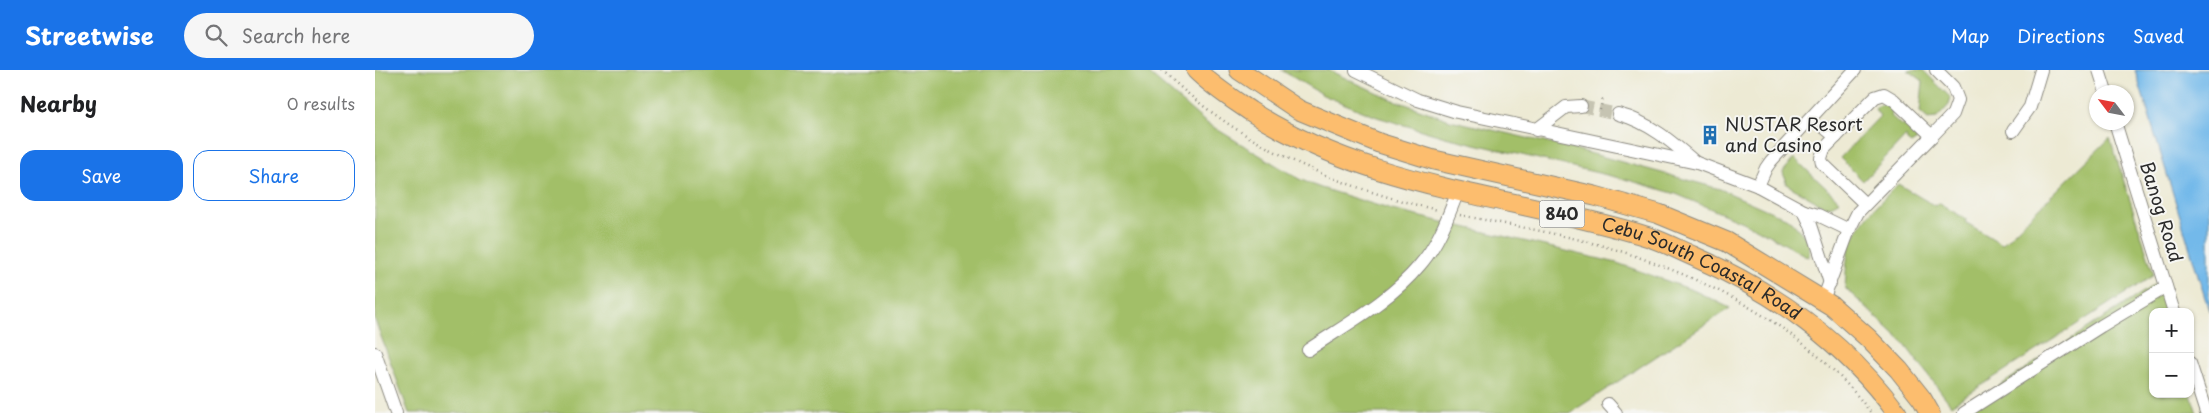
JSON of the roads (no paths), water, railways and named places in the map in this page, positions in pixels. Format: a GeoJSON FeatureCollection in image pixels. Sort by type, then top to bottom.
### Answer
{"type":"FeatureCollection","features":[{"type":"Feature","properties":{"kind":"highway","name":"Cebu South Coastal Road"},"geometry":{"type":"LineString","coordinates":[[1196,70],[1244,107],[1315,147],[1370,168],[1458,191],[1587,220],[1651,238],[1715,266],[1775,298],[1813,325],[1867,376],[1897,413]]}},
{"type":"Feature","properties":{"kind":"highway","name":"Cebu South Coastal Road"},"geometry":{"type":"LineString","coordinates":[[1239,70],[1299,110],[1379,143],[1434,160],[1595,196],[1659,214],[1727,242],[1826,292],[1899,370],[1922,399],[1930,413]]}},
{"type":"Feature","properties":{"kind":"street"},"geometry":{"type":"LineString","coordinates":[[1357,70],[1419,100],[1536,130],[1697,164],[1758,186],[1803,211],[1849,230]]}},
{"type":"Feature","properties":{"kind":"street"},"geometry":{"type":"LineString","coordinates":[[1758,186],[1766,168],[1855,70]]}},
{"type":"Feature","properties":{"kind":"street"},"geometry":{"type":"LineString","coordinates":[[1826,292],[1849,230],[1865,204],[1953,114],[1957,107],[1958,100],[1953,87],[1936,70]]}},
{"type":"Feature","properties":{"kind":"street"},"geometry":{"type":"LineString","coordinates":[[2013,131],[2030,108],[2041,70]]}},
{"type":"Feature","properties":{"kind":"street"},"geometry":{"type":"LineString","coordinates":[[2099,70],[2104,85]]}},
{"type":"Feature","properties":{"kind":"street"},"geometry":{"type":"LineString","coordinates":[[1865,204],[1822,163],[1822,154],[1875,97],[1884,94],[1894,100],[1932,136]]}},
{"type":"Feature","properties":{"kind":"street"},"geometry":{"type":"LineString","coordinates":[[1536,130],[1566,107],[1581,106]]}},
{"type":"Feature","properties":{"kind":"street"},"geometry":{"type":"LineString","coordinates":[[1618,114],[1648,126],[1667,138],[1697,164]]}},
{"type":"Feature","properties":{"kind":"street"},"geometry":{"type":"LineString","coordinates":[[1825,128],[1836,138]]}},
{"type":"Feature","properties":{"kind":"street","name":"Banog Road"},"geometry":{"type":"LineString","coordinates":[[2117,130],[2173,308]]}},
{"type":"Feature","properties":{"kind":"street"},"geometry":{"type":"LineString","coordinates":[[1308,350],[1372,307],[1419,266],[1437,239],[1458,191]]}},
{"type":"Feature","properties":{"kind":"street"},"geometry":{"type":"LineString","coordinates":[[1803,211],[1811,225],[1826,292]]}},
{"type":"Feature","properties":{"kind":"street"},"geometry":{"type":"LineString","coordinates":[[1963,413],[2166,287]]}},
{"type":"Feature","properties":{"kind":"street"},"geometry":{"type":"LineString","coordinates":[[375,353],[396,413]]}},
{"type":"Feature","properties":{"kind":"street"},"geometry":{"type":"LineString","coordinates":[[2194,376],[2206,413]]}},
{"type":"Feature","properties":{"kind":"water"},"geometry":{"type":"Polygon","coordinates":[[[2135,70],[2209,70],[2209,311],[2135,70]]]}},
{"type":"Feature","properties":{"kind":"tunnel"},"geometry":{"type":"LineString","coordinates":[[1581,106],[1618,114]]}},
{"type":"Feature","properties":{"kind":"place","name":"NUSTAR Resort and Casino"},"geometry":{"type":"Point","coordinates":[1710,135]}}]}
